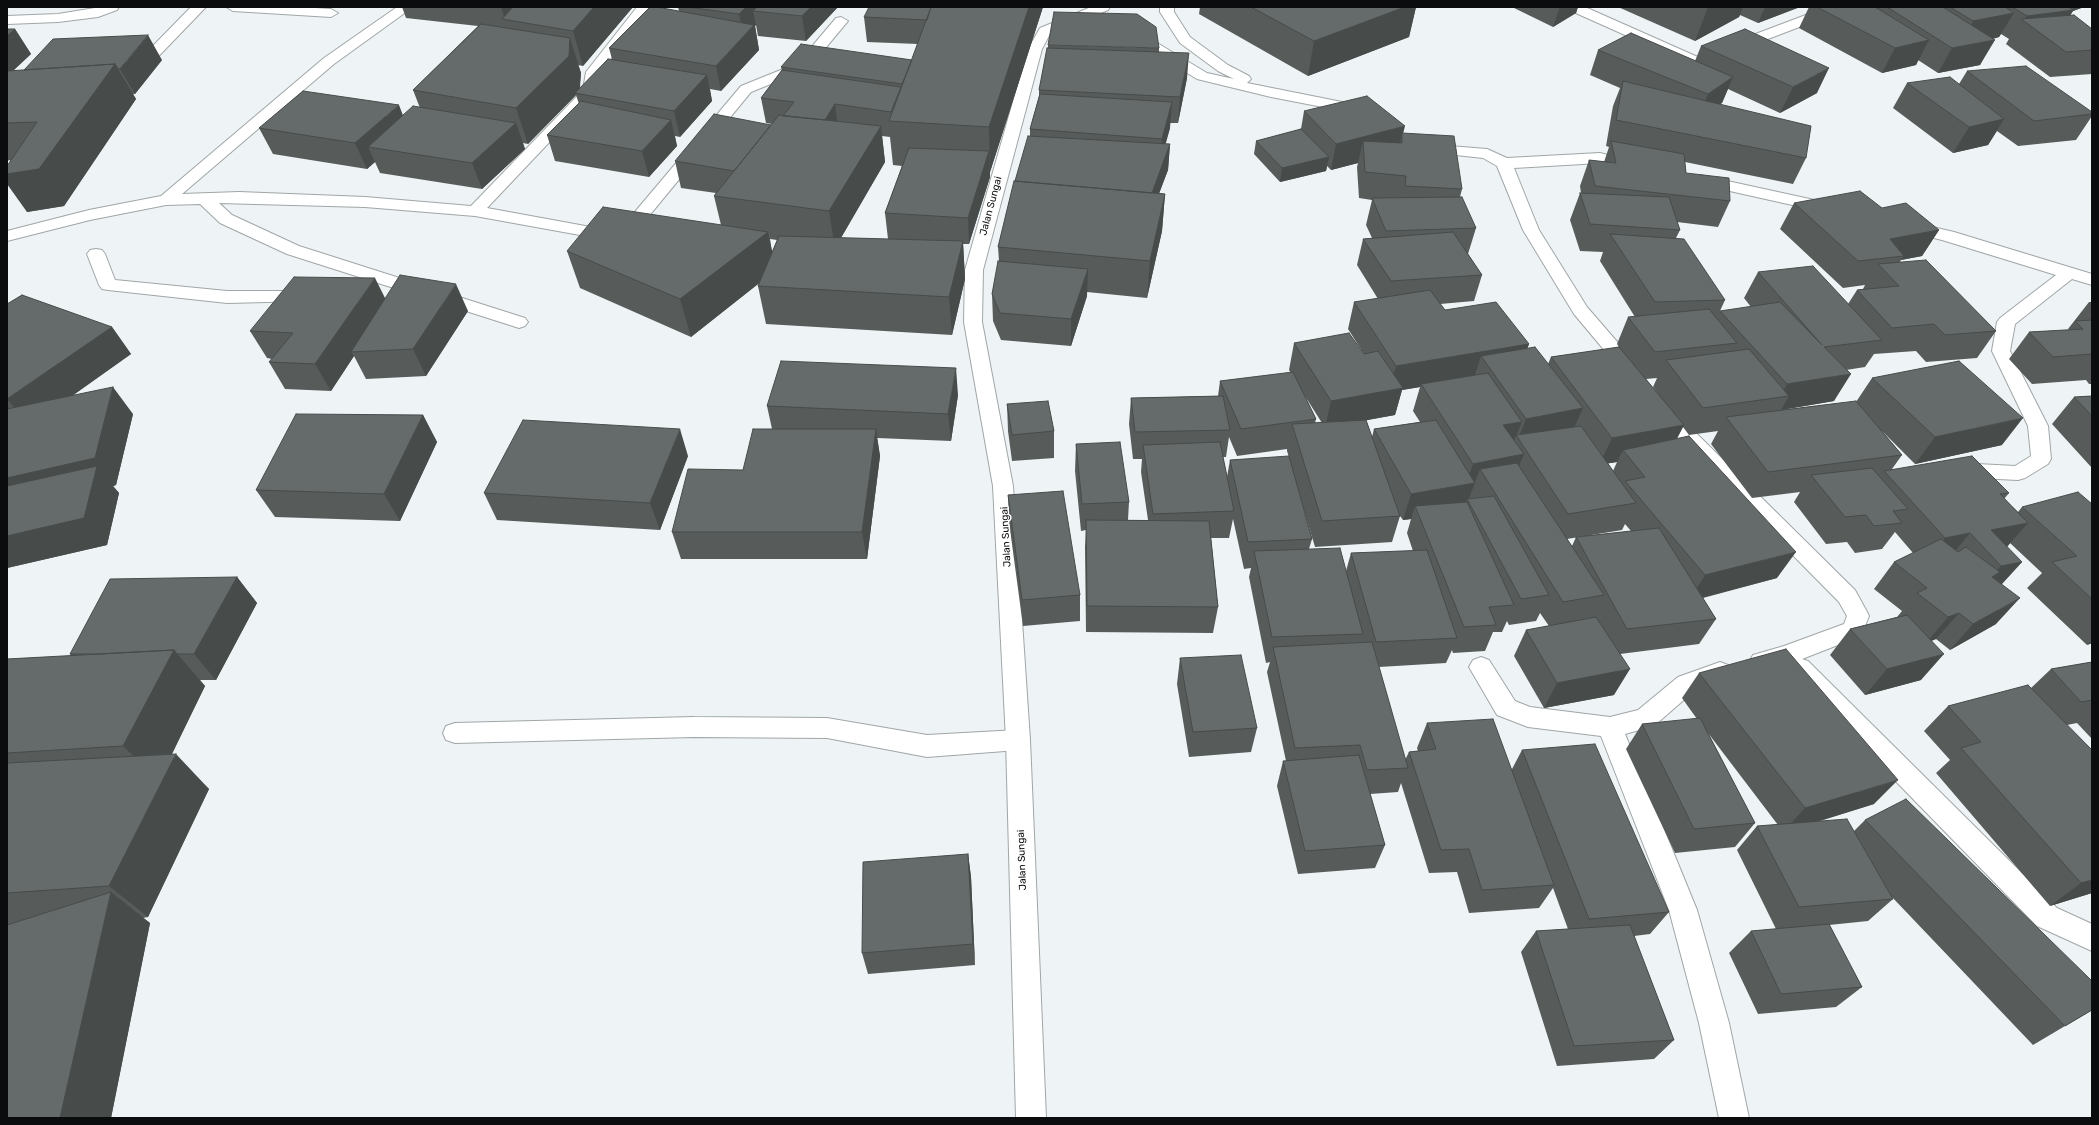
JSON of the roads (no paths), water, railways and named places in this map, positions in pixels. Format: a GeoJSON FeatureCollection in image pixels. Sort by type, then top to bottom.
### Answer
{"type":"FeatureCollection","features":[{"type":"Feature","properties":{"kind":"street"},"geometry":{"type":"LineString","coordinates":[[7,20],[58,18],[98,13],[112,7]]}},
{"type":"Feature","properties":{"kind":"street"},"geometry":{"type":"LineString","coordinates":[[148,59],[199,7]]}},
{"type":"Feature","properties":{"kind":"street"},"geometry":{"type":"LineString","coordinates":[[233,7],[331,13]]}},
{"type":"Feature","properties":{"kind":"street"},"geometry":{"type":"LineString","coordinates":[[166,200],[329,61],[406,7]]}},
{"type":"Feature","properties":{"kind":"street"},"geometry":{"type":"LineString","coordinates":[[475,211],[590,91],[593,72],[644,7]]}},
{"type":"Feature","properties":{"kind":"street"},"geometry":{"type":"LineString","coordinates":[[1167,7],[1168,12],[1185,40],[1223,68],[1272,93]]}},
{"type":"Feature","properties":{"kind":"street"},"geometry":{"type":"LineString","coordinates":[[1574,7],[1695,61]]}},
{"type":"Feature","properties":{"kind":"street"},"geometry":{"type":"LineString","coordinates":[[1724,50],[1839,7]]}},
{"type":"Feature","properties":{"kind":"street","name":"Jalan Sungai"},"geometry":{"type":"LineString","coordinates":[[1031,1118],[1018,740],[1004,486],[973,322],[966,270],[1035,49],[1045,31],[1108,9]]}},
{"type":"Feature","properties":{"kind":"street"},"geometry":{"type":"LineString","coordinates":[[7,236],[89,215],[166,200],[239,197],[365,202],[475,211],[630,239],[746,88],[804,66],[841,21]]}},
{"type":"Feature","properties":{"kind":"street"},"geometry":{"type":"LineString","coordinates":[[1125,22],[1154,47],[1202,76],[1272,93],[1337,105],[1371,121]]}},
{"type":"Feature","properties":{"kind":"street"},"geometry":{"type":"LineString","coordinates":[[1674,69],[1709,56]]}},
{"type":"Feature","properties":{"kind":"street"},"geometry":{"type":"LineString","coordinates":[[1413,139],[1434,149],[1487,154],[1504,163],[1600,158],[1646,168]]}},
{"type":"Feature","properties":{"kind":"street"},"geometry":{"type":"LineString","coordinates":[[1481,667],[1506,708],[1528,717],[1610,727],[1645,719],[1686,684],[1710,675],[1787,655],[1853,630],[1858,616],[1847,596],[1689,438],[1580,310],[1531,230],[1504,163]]}},
{"type":"Feature","properties":{"kind":"street"},"geometry":{"type":"LineString","coordinates":[[1684,177],[1842,211]]}},
{"type":"Feature","properties":{"kind":"street"},"geometry":{"type":"LineString","coordinates":[[204,198],[226,218],[292,250],[379,276],[519,322]]}},
{"type":"Feature","properties":{"kind":"street"},"geometry":{"type":"LineString","coordinates":[[1895,224],[1948,236],[2092,280]]}},
{"type":"Feature","properties":{"kind":"street"},"geometry":{"type":"LineString","coordinates":[[96,254],[108,285],[227,297],[328,296]]}},
{"type":"Feature","properties":{"kind":"street"},"geometry":{"type":"LineString","coordinates":[[1939,469],[2018,473],[2041,459],[2038,426],[2001,351],[2006,322],[2069,273]]}},
{"type":"Feature","properties":{"kind":"street"},"geometry":{"type":"LineString","coordinates":[[368,290],[379,276]]}},
{"type":"Feature","properties":{"kind":"street"},"geometry":{"type":"LineString","coordinates":[[1787,655],[2047,917],[2092,938]]}},
{"type":"Feature","properties":{"kind":"street"},"geometry":{"type":"LineString","coordinates":[[455,733],[694,727],[827,728],[927,746],[1018,740]]}},
{"type":"Feature","properties":{"kind":"street"},"geometry":{"type":"LineString","coordinates":[[1610,727],[1683,910],[1714,1023],[1734,1118]]}}]}
